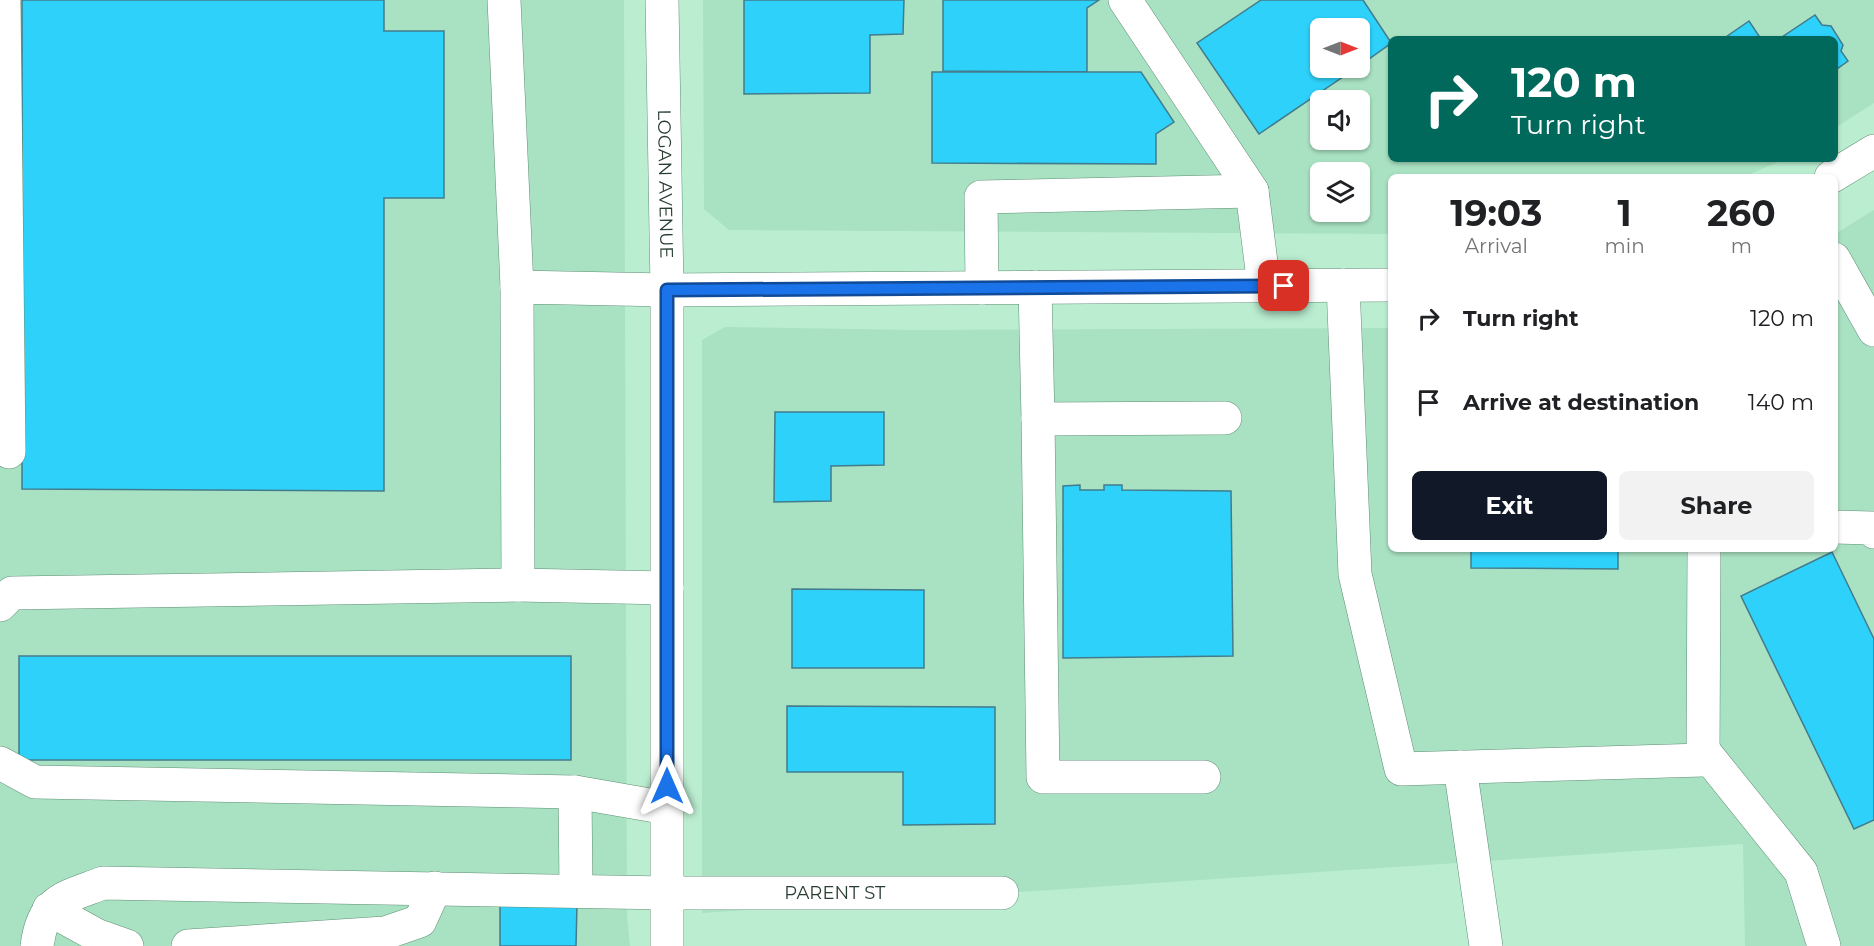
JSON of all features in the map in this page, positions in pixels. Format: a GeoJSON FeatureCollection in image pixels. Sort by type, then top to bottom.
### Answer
{"type":"FeatureCollection","features":[{"type":"Feature","properties":{"kind":"street"},"geometry":{"type":"LineString","coordinates":[[4,0],[9,452]]}},
{"type":"Feature","properties":{"kind":"street"},"geometry":{"type":"LineString","coordinates":[[504,0],[517,287],[518,585]]}},
{"type":"Feature","properties":{"kind":"street","name":"LOGAN AVENUE"},"geometry":{"type":"LineString","coordinates":[[662,0],[667,290],[667,946]]}},
{"type":"Feature","properties":{"kind":"street"},"geometry":{"type":"LineString","coordinates":[[1125,0],[1252,191],[1264,286]]}},
{"type":"Feature","properties":{"kind":"street"},"geometry":{"type":"LineString","coordinates":[[1837,174],[1874,151]]}},
{"type":"Feature","properties":{"kind":"street"},"geometry":{"type":"LineString","coordinates":[[982,288],[981,197],[1252,191]]}},
{"type":"Feature","properties":{"kind":"street"},"geometry":{"type":"LineString","coordinates":[[1838,266],[1874,330]]}},
{"type":"Feature","properties":{"kind":"street"},"geometry":{"type":"LineString","coordinates":[[1343,285],[1355,574],[1401,769],[1703,760],[1704,552]]}},
{"type":"Feature","properties":{"kind":"street"},"geometry":{"type":"LineString","coordinates":[[517,287],[667,290],[1388,285]]}},
{"type":"Feature","properties":{"kind":"street"},"geometry":{"type":"LineString","coordinates":[[1035,287],[1043,777],[1204,777]]}},
{"type":"Feature","properties":{"kind":"street"},"geometry":{"type":"LineString","coordinates":[[1038,419],[1225,418]]}},
{"type":"Feature","properties":{"kind":"street"},"geometry":{"type":"LineString","coordinates":[[1838,526],[1872,528],[1874,532]]}},
{"type":"Feature","properties":{"kind":"street"},"geometry":{"type":"LineString","coordinates":[[0,605],[12,593],[518,585],[667,588]]}},
{"type":"Feature","properties":{"kind":"street"},"geometry":{"type":"LineString","coordinates":[[1703,750],[1801,872],[1824,946]]}},
{"type":"Feature","properties":{"kind":"street"},"geometry":{"type":"LineString","coordinates":[[0,763],[35,782],[575,792],[667,807]]}},
{"type":"Feature","properties":{"kind":"street"},"geometry":{"type":"LineString","coordinates":[[1460,767],[1486,946]]}},
{"type":"Feature","properties":{"kind":"street"},"geometry":{"type":"LineString","coordinates":[[575,792],[576,891]]}},
{"type":"Feature","properties":{"kind":"street","name":"PARENT ST"},"geometry":{"type":"LineString","coordinates":[[49,909],[65,898],[103,883],[667,893],[1002,893]]}},
{"type":"Feature","properties":{"kind":"street"},"geometry":{"type":"LineString","coordinates":[[188,946],[385,933],[420,921],[435,888]]}},
{"type":"Feature","properties":{"kind":"street"},"geometry":{"type":"LineString","coordinates":[[37,946],[40,926],[49,909],[96,934],[127,946]]}},
{"type":"Feature","properties":{"kind":"shaded area"},"geometry":{"type":"Polygon","coordinates":[[[0,0],[624,0],[627,915],[630,946],[0,946],[0,0]]]}},
{"type":"Feature","properties":{"kind":"shaded area"},"geometry":{"type":"Polygon","coordinates":[[[703,0],[1874,0],[1874,103],[1838,126],[1838,36],[1388,36],[1388,162],[1778,162],[1750,174],[1388,174],[1388,234],[729,230],[704,209],[703,0]]]}},
{"type":"Feature","properties":{"kind":"shaded area"},"geometry":{"type":"Polygon","coordinates":[[[1874,210],[1874,946],[1745,946],[1743,844],[702,913],[702,340],[725,327],[916,330],[1388,328],[1388,552],[1838,552],[1838,232],[1874,210]]]}},
{"type":"Feature","properties":{"kind":"building"},"geometry":{"type":"Polygon","coordinates":[[[22,0],[384,0],[384,31],[444,31],[444,198],[384,198],[384,491],[22,489],[22,0]]]}},
{"type":"Feature","properties":{"kind":"building"},"geometry":{"type":"Polygon","coordinates":[[[744,0],[904,0],[903,34],[870,35],[870,93],[744,94],[744,0]]]}},
{"type":"Feature","properties":{"kind":"building"},"geometry":{"type":"Polygon","coordinates":[[[943,0],[1099,0],[1087,8],[1087,72],[943,71],[943,0]]]}},
{"type":"Feature","properties":{"kind":"building"},"geometry":{"type":"Polygon","coordinates":[[[1261,0],[1363,0],[1388,38],[1388,45],[1370,58],[1370,18],[1310,18],[1310,78],[1341,78],[1324,90],[1310,90],[1310,99],[1259,134],[1197,43],[1261,0]]]}},
{"type":"Feature","properties":{"kind":"building"},"geometry":{"type":"Polygon","coordinates":[[[1815,15],[1822,25],[1831,26],[1837,36],[1784,36],[1815,15]]]}},
{"type":"Feature","properties":{"kind":"building"},"geometry":{"type":"Polygon","coordinates":[[[1749,21],[1759,36],[1727,36],[1749,21]]]}},
{"type":"Feature","properties":{"kind":"building"},"geometry":{"type":"Polygon","coordinates":[[[1838,37],[1843,45],[1841,51],[1848,61],[1838,68],[1838,37]]]}},
{"type":"Feature","properties":{"kind":"building"},"geometry":{"type":"Polygon","coordinates":[[[932,72],[1141,72],[1174,122],[1156,134],[1156,164],[932,163],[932,72]]]}},
{"type":"Feature","properties":{"kind":"building"},"geometry":{"type":"Polygon","coordinates":[[[775,412],[884,412],[884,465],[831,466],[831,501],[774,502],[775,412]]]}},
{"type":"Feature","properties":{"kind":"building"},"geometry":{"type":"Polygon","coordinates":[[[1080,485],[1080,490],[1104,490],[1104,485],[1122,485],[1122,490],[1231,491],[1233,656],[1063,658],[1063,486],[1080,485]]]}},
{"type":"Feature","properties":{"kind":"building"},"geometry":{"type":"Polygon","coordinates":[[[1471,552],[1618,552],[1618,569],[1471,568],[1471,552]]]}},
{"type":"Feature","properties":{"kind":"building"},"geometry":{"type":"Polygon","coordinates":[[[1832,552],[1874,639],[1874,820],[1854,829],[1741,596],[1832,552]]]}},
{"type":"Feature","properties":{"kind":"building"},"geometry":{"type":"Polygon","coordinates":[[[792,589],[924,590],[924,668],[792,668],[792,589]]]}},
{"type":"Feature","properties":{"kind":"building"},"geometry":{"type":"Polygon","coordinates":[[[19,656],[571,656],[571,760],[19,760],[19,656]]]}},
{"type":"Feature","properties":{"kind":"building"},"geometry":{"type":"Polygon","coordinates":[[[787,706],[995,707],[995,824],[903,825],[903,772],[787,772],[787,706]]]}},
{"type":"Feature","properties":{"kind":"building"},"geometry":{"type":"Polygon","coordinates":[[[500,904],[577,904],[576,946],[500,946],[500,904]]]}},
{"type":"Feature","properties":{"kind":"route"},"geometry":{"type":"LineString","coordinates":[[667,786],[667,290],[1284,286]]}}]}
